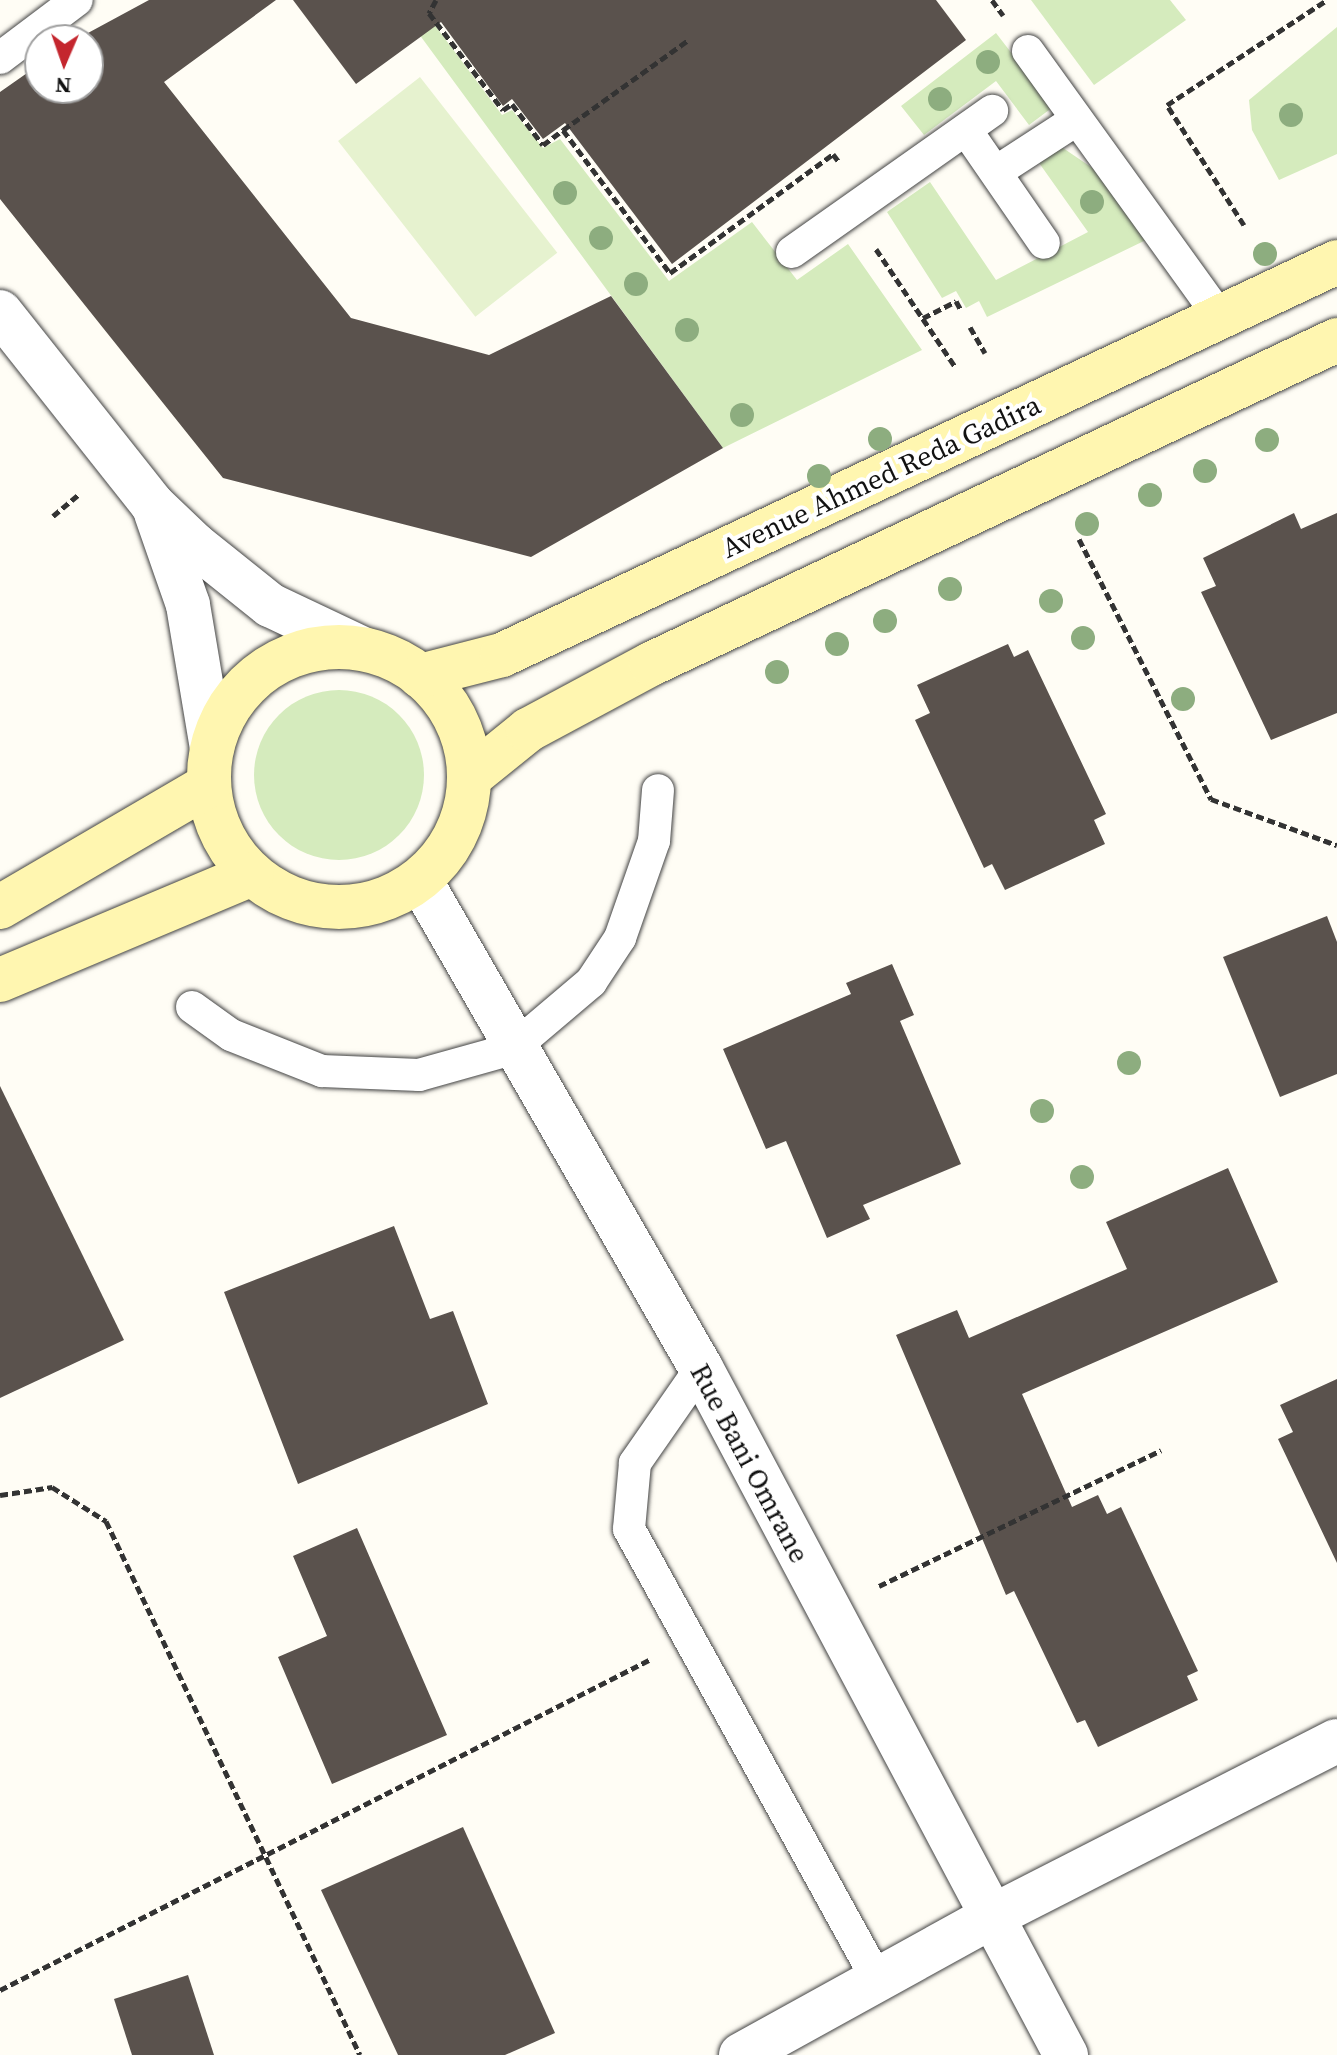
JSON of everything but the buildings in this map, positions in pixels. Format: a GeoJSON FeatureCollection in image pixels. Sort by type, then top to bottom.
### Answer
{"type":"FeatureCollection","features":[{"type":"Feature","properties":{"kind":"main road","name":"Avenue Ahmed Reda Gadira"},"geometry":{"type":"LineString","coordinates":[[420,676],[502,655],[1337,262]]}},
{"type":"Feature","properties":{"kind":"main road"},"geometry":{"type":"LineString","coordinates":[[470,777],[528,730],[651,664],[1337,340]]}},
{"type":"Feature","properties":{"kind":"main road"},"geometry":{"type":"LineString","coordinates":[[359,647],[396,658],[420,676],[447,704],[465,738],[470,777],[453,840],[420,880],[388,897],[329,905],[282,895],[252,874],[225,839],[210,766],[231,704],[266,670],[310,649],[359,647]]}},
{"type":"Feature","properties":{"kind":"main road"},"geometry":{"type":"LineString","coordinates":[[0,907],[210,766]]}},
{"type":"Feature","properties":{"kind":"main road"},"geometry":{"type":"LineString","coordinates":[[0,980],[252,874]]}},
{"type":"Feature","properties":{"kind":"street"},"geometry":{"type":"LineString","coordinates":[[0,312],[152,504],[270,605],[359,647]]}},
{"type":"Feature","properties":{"kind":"street"},"geometry":{"type":"LineString","coordinates":[[152,504],[188,605],[210,766]]}},
{"type":"Feature","properties":{"kind":"street","name":"Rue Bani Omrane"},"geometry":{"type":"LineString","coordinates":[[420,880],[512,1049],[701,1368],[989,1918],[1066,2055]]}},
{"type":"Feature","properties":{"kind":"street"},"geometry":{"type":"LineString","coordinates":[[741,2055],[989,1918],[1337,1741]]}},
{"type":"Feature","properties":{"kind":"lane"},"geometry":{"type":"LineString","coordinates":[[0,58],[77,0]]}},
{"type":"Feature","properties":{"kind":"lane"},"geometry":{"type":"LineString","coordinates":[[1028,51],[1220,317]]}},
{"type":"Feature","properties":{"kind":"lane"},"geometry":{"type":"LineString","coordinates":[[792,252],[992,111]]}},
{"type":"Feature","properties":{"kind":"lane"},"geometry":{"type":"LineString","coordinates":[[996,172],[1076,120]]}},
{"type":"Feature","properties":{"kind":"lane"},"geometry":{"type":"LineString","coordinates":[[966,130],[1044,243]]}},
{"type":"Feature","properties":{"kind":"lane"},"geometry":{"type":"LineString","coordinates":[[192,1007],[231,1035],[322,1071],[419,1075],[512,1049],[591,982],[620,938],[651,854],[658,790]]}},
{"type":"Feature","properties":{"kind":"lane"},"geometry":{"type":"LineString","coordinates":[[701,1368],[635,1463],[627,1496],[640,1560],[877,1979]]}},
{"type":"Feature","properties":{"kind":"path"},"geometry":{"type":"LineString","coordinates":[[436,0],[429,13],[503,110],[512,104],[543,145],[687,41]]}},
{"type":"Feature","properties":{"kind":"path"},"geometry":{"type":"LineString","coordinates":[[1244,225],[1167,105],[1327,0]]}},
{"type":"Feature","properties":{"kind":"path"},"geometry":{"type":"LineString","coordinates":[[563,130],[670,273],[833,154],[923,318],[956,368]]}},
{"type":"Feature","properties":{"kind":"path"},"geometry":{"type":"LineString","coordinates":[[923,318],[956,301],[961,310]]}},
{"type":"Feature","properties":{"kind":"path"},"geometry":{"type":"LineString","coordinates":[[970,327],[985,353]]}},
{"type":"Feature","properties":{"kind":"path"},"geometry":{"type":"LineString","coordinates":[[1079,539],[1211,799],[1337,845]]}},
{"type":"Feature","properties":{"kind":"path"},"geometry":{"type":"LineString","coordinates":[[827,1610],[1161,1450]]}},
{"type":"Feature","properties":{"kind":"path"},"geometry":{"type":"LineString","coordinates":[[0,1495],[52,1487],[106,1521],[360,2055]]}},
{"type":"Feature","properties":{"kind":"path"},"geometry":{"type":"LineString","coordinates":[[0,1990],[685,1641]]}},
{"type":"Feature","properties":{"kind":"green space"},"geometry":{"type":"Polygon","coordinates":[[[394,0],[425,12],[502,115],[512,110],[543,148],[560,139],[669,281],[752,222],[797,280],[848,244],[922,350],[723,448],[394,0]]]}},
{"type":"Feature","properties":{"kind":"green space"},"geometry":{"type":"Polygon","coordinates":[[[1031,0],[1170,0],[1186,20],[1094,85],[1031,0]]]}},
{"type":"Feature","properties":{"kind":"green space"},"geometry":{"type":"Polygon","coordinates":[[[1337,27],[1337,154],[1279,180],[1252,130],[1249,100],[1337,27]]]}},
{"type":"Feature","properties":{"kind":"green space"},"geometry":{"type":"Polygon","coordinates":[[[996,33],[1053,107],[1029,125],[996,81],[924,135],[901,106],[996,33]]]}},
{"type":"Feature","properties":{"kind":"green space"},"geometry":{"type":"Polygon","coordinates":[[[420,77],[557,253],[475,317],[338,141],[420,77]]]}},
{"type":"Feature","properties":{"kind":"green space"},"geometry":{"type":"Polygon","coordinates":[[[1060,146],[1094,169],[1146,240],[987,317],[979,301],[966,308],[956,291],[942,298],[887,212],[930,182],[996,280],[1088,232],[1037,160],[1060,146]]]}},
{"type":"Feature","properties":{"kind":"green space"},"geometry":{"type":"Polygon","coordinates":[[[339,690],[371,697],[399,715],[417,743],[424,775],[417,807],[399,835],[371,853],[339,860],[307,853],[279,835],[261,807],[254,775],[261,743],[279,715],[307,697],[339,690]]]}}]}
